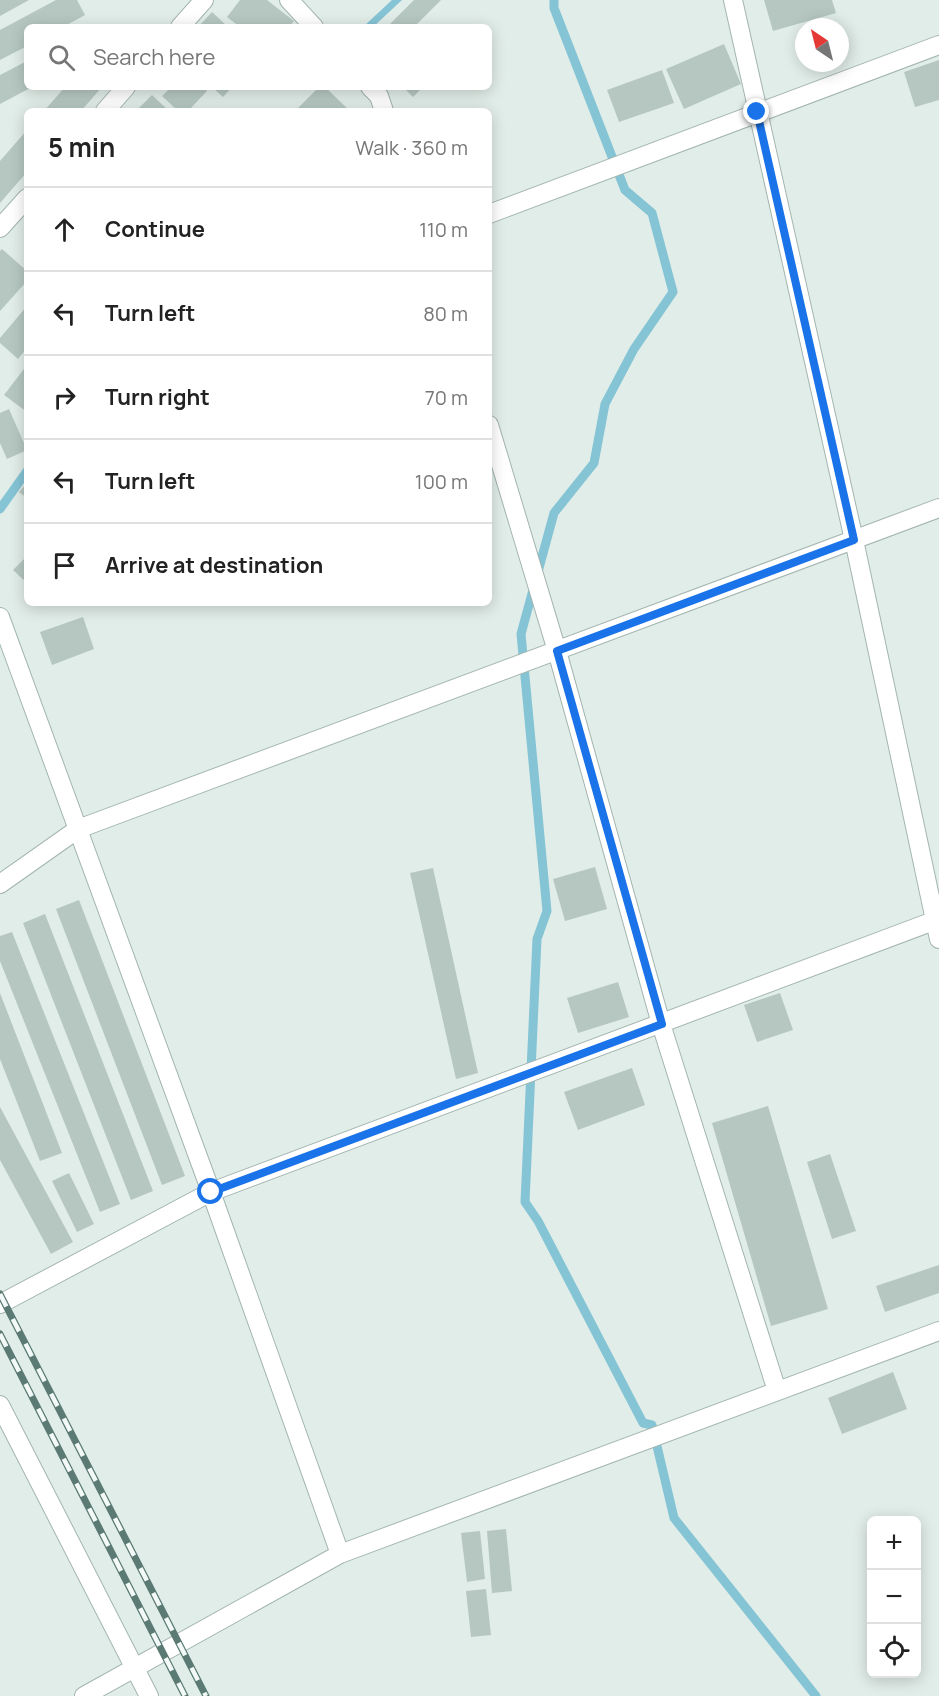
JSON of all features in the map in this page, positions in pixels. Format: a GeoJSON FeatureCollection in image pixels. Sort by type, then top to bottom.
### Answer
{"type":"FeatureCollection","features":[{"type":"Feature","properties":{"kind":"street"},"geometry":{"type":"LineString","coordinates":[[183,24],[204,0]]}},
{"type":"Feature","properties":{"kind":"street"},"geometry":{"type":"LineString","coordinates":[[289,0],[311,24]]}},
{"type":"Feature","properties":{"kind":"street"},"geometry":{"type":"LineString","coordinates":[[733,0],[854,540],[937,920],[939,939]]}},
{"type":"Feature","properties":{"kind":"street"},"geometry":{"type":"LineString","coordinates":[[492,213],[939,45]]}},
{"type":"Feature","properties":{"kind":"street"},"geometry":{"type":"LineString","coordinates":[[108,108],[123,90]]}},
{"type":"Feature","properties":{"kind":"street"},"geometry":{"type":"LineString","coordinates":[[373,90],[379,96],[383,108]]}},
{"type":"Feature","properties":{"kind":"street"},"geometry":{"type":"LineString","coordinates":[[0,228],[24,201]]}},
{"type":"Feature","properties":{"kind":"street"},"geometry":{"type":"LineString","coordinates":[[492,435],[557,651],[662,1024],[777,1391]]}},
{"type":"Feature","properties":{"kind":"street"},"geometry":{"type":"LineString","coordinates":[[0,884],[78,829],[939,508]]}},
{"type":"Feature","properties":{"kind":"street"},"geometry":{"type":"LineString","coordinates":[[0,617],[211,1192],[340,1554]]}},
{"type":"Feature","properties":{"kind":"street"},"geometry":{"type":"LineString","coordinates":[[0,1304],[211,1192],[937,920]]}},
{"type":"Feature","properties":{"kind":"street"},"geometry":{"type":"LineString","coordinates":[[84,1696],[340,1554],[939,1331]]}},
{"type":"Feature","properties":{"kind":"street"},"geometry":{"type":"LineString","coordinates":[[0,1405],[149,1696]]}},
{"type":"Feature","properties":{"kind":"water"},"geometry":{"type":"Polygon","coordinates":[[[392,0],[402,0],[376,24],[366,24],[392,0]]]}},
{"type":"Feature","properties":{"kind":"building"},"geometry":{"type":"Polygon","coordinates":[[[0,0],[29,0],[0,16],[0,0]]]}},
{"type":"Feature","properties":{"kind":"building"},"geometry":{"type":"Polygon","coordinates":[[[56,0],[77,0],[85,15],[68,24],[24,24],[24,48],[0,60],[0,30],[56,0]]]}},
{"type":"Feature","properties":{"kind":"building"},"geometry":{"type":"Polygon","coordinates":[[[240,0],[267,0],[294,21],[292,24],[236,24],[227,17],[240,0]]]}},
{"type":"Feature","properties":{"kind":"building"},"geometry":{"type":"Polygon","coordinates":[[[414,0],[441,0],[417,24],[390,24],[414,0]]]}},
{"type":"Feature","properties":{"kind":"building"},"geometry":{"type":"Polygon","coordinates":[[[764,0],[832,0],[836,13],[818,18],[795,18],[795,25],[773,31],[764,0]]]}},
{"type":"Feature","properties":{"kind":"building"},"geometry":{"type":"Polygon","coordinates":[[[212,12],[225,24],[201,24],[212,12]]]}},
{"type":"Feature","properties":{"kind":"building"},"geometry":{"type":"Polygon","coordinates":[[[724,44],[741,84],[684,109],[666,69],[724,44]]]}},
{"type":"Feature","properties":{"kind":"building"},"geometry":{"type":"Polygon","coordinates":[[[939,60],[939,100],[915,107],[904,72],[939,60]]]}},
{"type":"Feature","properties":{"kind":"building"},"geometry":{"type":"Polygon","coordinates":[[[24,63],[24,90],[26,90],[0,104],[0,75],[24,63]]]}},
{"type":"Feature","properties":{"kind":"building"},"geometry":{"type":"Polygon","coordinates":[[[662,70],[674,103],[619,122],[607,90],[662,70]]]}},
{"type":"Feature","properties":{"kind":"building"},"geometry":{"type":"Polygon","coordinates":[[[62,90],[99,90],[84,108],[47,108],[62,90]]]}},
{"type":"Feature","properties":{"kind":"building"},"geometry":{"type":"Polygon","coordinates":[[[168,90],[207,91],[191,108],[175,108],[162,96],[168,90]]]}},
{"type":"Feature","properties":{"kind":"building"},"geometry":{"type":"Polygon","coordinates":[[[215,90],[229,90],[223,97],[215,90]]]}},
{"type":"Feature","properties":{"kind":"building"},"geometry":{"type":"Polygon","coordinates":[[[316,90],[328,90],[347,108],[298,108],[316,90]]]}},
{"type":"Feature","properties":{"kind":"building"},"geometry":{"type":"Polygon","coordinates":[[[406,90],[420,90],[413,97],[406,90]]]}},
{"type":"Feature","properties":{"kind":"building"},"geometry":{"type":"Polygon","coordinates":[[[152,95],[166,108],[139,108],[152,95]]]}},
{"type":"Feature","properties":{"kind":"building"},"geometry":{"type":"Polygon","coordinates":[[[24,133],[24,175],[0,203],[0,161],[24,133]]]}},
{"type":"Feature","properties":{"kind":"building"},"geometry":{"type":"Polygon","coordinates":[[[2,249],[24,268],[24,284],[0,311],[0,251],[2,249]]]}},
{"type":"Feature","properties":{"kind":"building"},"geometry":{"type":"Polygon","coordinates":[[[24,310],[24,352],[18,359],[0,343],[0,338],[24,310]]]}},
{"type":"Feature","properties":{"kind":"building"},"geometry":{"type":"Polygon","coordinates":[[[24,369],[24,410],[4,395],[24,369]]]}},
{"type":"Feature","properties":{"kind":"building"},"geometry":{"type":"Polygon","coordinates":[[[9,409],[24,443],[24,451],[7,459],[0,443],[0,413],[9,409]]]}},
{"type":"Feature","properties":{"kind":"building"},"geometry":{"type":"Polygon","coordinates":[[[24,486],[24,496],[19,492],[24,486]]]}},
{"type":"Feature","properties":{"kind":"building"},"geometry":{"type":"Polygon","coordinates":[[[24,559],[24,580],[13,570],[24,559]]]}},
{"type":"Feature","properties":{"kind":"building"},"geometry":{"type":"Polygon","coordinates":[[[83,617],[94,649],[52,665],[40,632],[83,617]]]}},
{"type":"Feature","properties":{"kind":"building"},"geometry":{"type":"Polygon","coordinates":[[[595,867],[607,909],[565,921],[553,879],[595,867]]]}},
{"type":"Feature","properties":{"kind":"building"},"geometry":{"type":"Polygon","coordinates":[[[433,868],[478,1073],[456,1079],[410,873],[433,868]]]}},
{"type":"Feature","properties":{"kind":"building"},"geometry":{"type":"Polygon","coordinates":[[[79,900],[185,1176],[162,1185],[56,909],[79,900]]]}},
{"type":"Feature","properties":{"kind":"building"},"geometry":{"type":"Polygon","coordinates":[[[45,914],[153,1191],[131,1200],[23,923],[45,914]]]}},
{"type":"Feature","properties":{"kind":"building"},"geometry":{"type":"Polygon","coordinates":[[[12,932],[120,1204],[100,1212],[0,961],[0,936],[12,932]]]}},
{"type":"Feature","properties":{"kind":"building"},"geometry":{"type":"Polygon","coordinates":[[[618,982],[629,1017],[578,1033],[567,998],[618,982]]]}},
{"type":"Feature","properties":{"kind":"building"},"geometry":{"type":"Polygon","coordinates":[[[0,993],[62,1153],[40,1161],[0,1059],[0,993]]]}},
{"type":"Feature","properties":{"kind":"building"},"geometry":{"type":"Polygon","coordinates":[[[780,993],[793,1030],[757,1042],[744,1005],[780,993]]]}},
{"type":"Feature","properties":{"kind":"building"},"geometry":{"type":"Polygon","coordinates":[[[632,1068],[645,1105],[578,1130],[564,1092],[632,1068]]]}},
{"type":"Feature","properties":{"kind":"building"},"geometry":{"type":"Polygon","coordinates":[[[768,1106],[828,1309],[771,1326],[712,1123],[768,1106]]]}},
{"type":"Feature","properties":{"kind":"building"},"geometry":{"type":"Polygon","coordinates":[[[0,1107],[73,1242],[51,1254],[0,1160],[0,1107]]]}},
{"type":"Feature","properties":{"kind":"building"},"geometry":{"type":"Polygon","coordinates":[[[830,1154],[856,1231],[832,1239],[807,1162],[830,1154]]]}},
{"type":"Feature","properties":{"kind":"building"},"geometry":{"type":"Polygon","coordinates":[[[69,1173],[94,1224],[77,1232],[52,1181],[69,1173]]]}},
{"type":"Feature","properties":{"kind":"building"},"geometry":{"type":"Polygon","coordinates":[[[939,1265],[939,1293],[885,1312],[876,1286],[939,1265]]]}},
{"type":"Feature","properties":{"kind":"building"},"geometry":{"type":"Polygon","coordinates":[[[893,1372],[907,1409],[842,1434],[828,1398],[893,1372]]]}},
{"type":"Feature","properties":{"kind":"building"},"geometry":{"type":"Polygon","coordinates":[[[506,1529],[512,1591],[492,1593],[487,1531],[506,1529]]]}},
{"type":"Feature","properties":{"kind":"building"},"geometry":{"type":"Polygon","coordinates":[[[480,1531],[485,1579],[467,1582],[461,1533],[480,1531]]]}},
{"type":"Feature","properties":{"kind":"building"},"geometry":{"type":"Polygon","coordinates":[[[486,1589],[491,1635],[471,1637],[466,1591],[486,1589]]]}},
{"type":"Feature","properties":{"kind":"waterway"},"geometry":{"type":"LineString","coordinates":[[554,0],[554,8],[625,190],[652,213],[673,292],[634,349],[605,404],[594,463],[554,513],[521,634],[547,911],[537,939],[525,1202],[538,1221],[643,1423],[652,1425],[674,1518],[816,1696]]}},
{"type":"Feature","properties":{"kind":"waterway"},"geometry":{"type":"LineString","coordinates":[[0,509],[24,475]]}},
{"type":"Feature","properties":{"kind":"railway"},"geometry":{"type":"LineString","coordinates":[[0,1294],[206,1696]]}},
{"type":"Feature","properties":{"kind":"railway"},"geometry":{"type":"LineString","coordinates":[[0,1334],[185,1696]]}},
{"type":"Feature","properties":{"kind":"route"},"geometry":{"type":"LineString","coordinates":[[211,1192],[662,1024],[557,651],[854,540],[757,112]]}}]}
